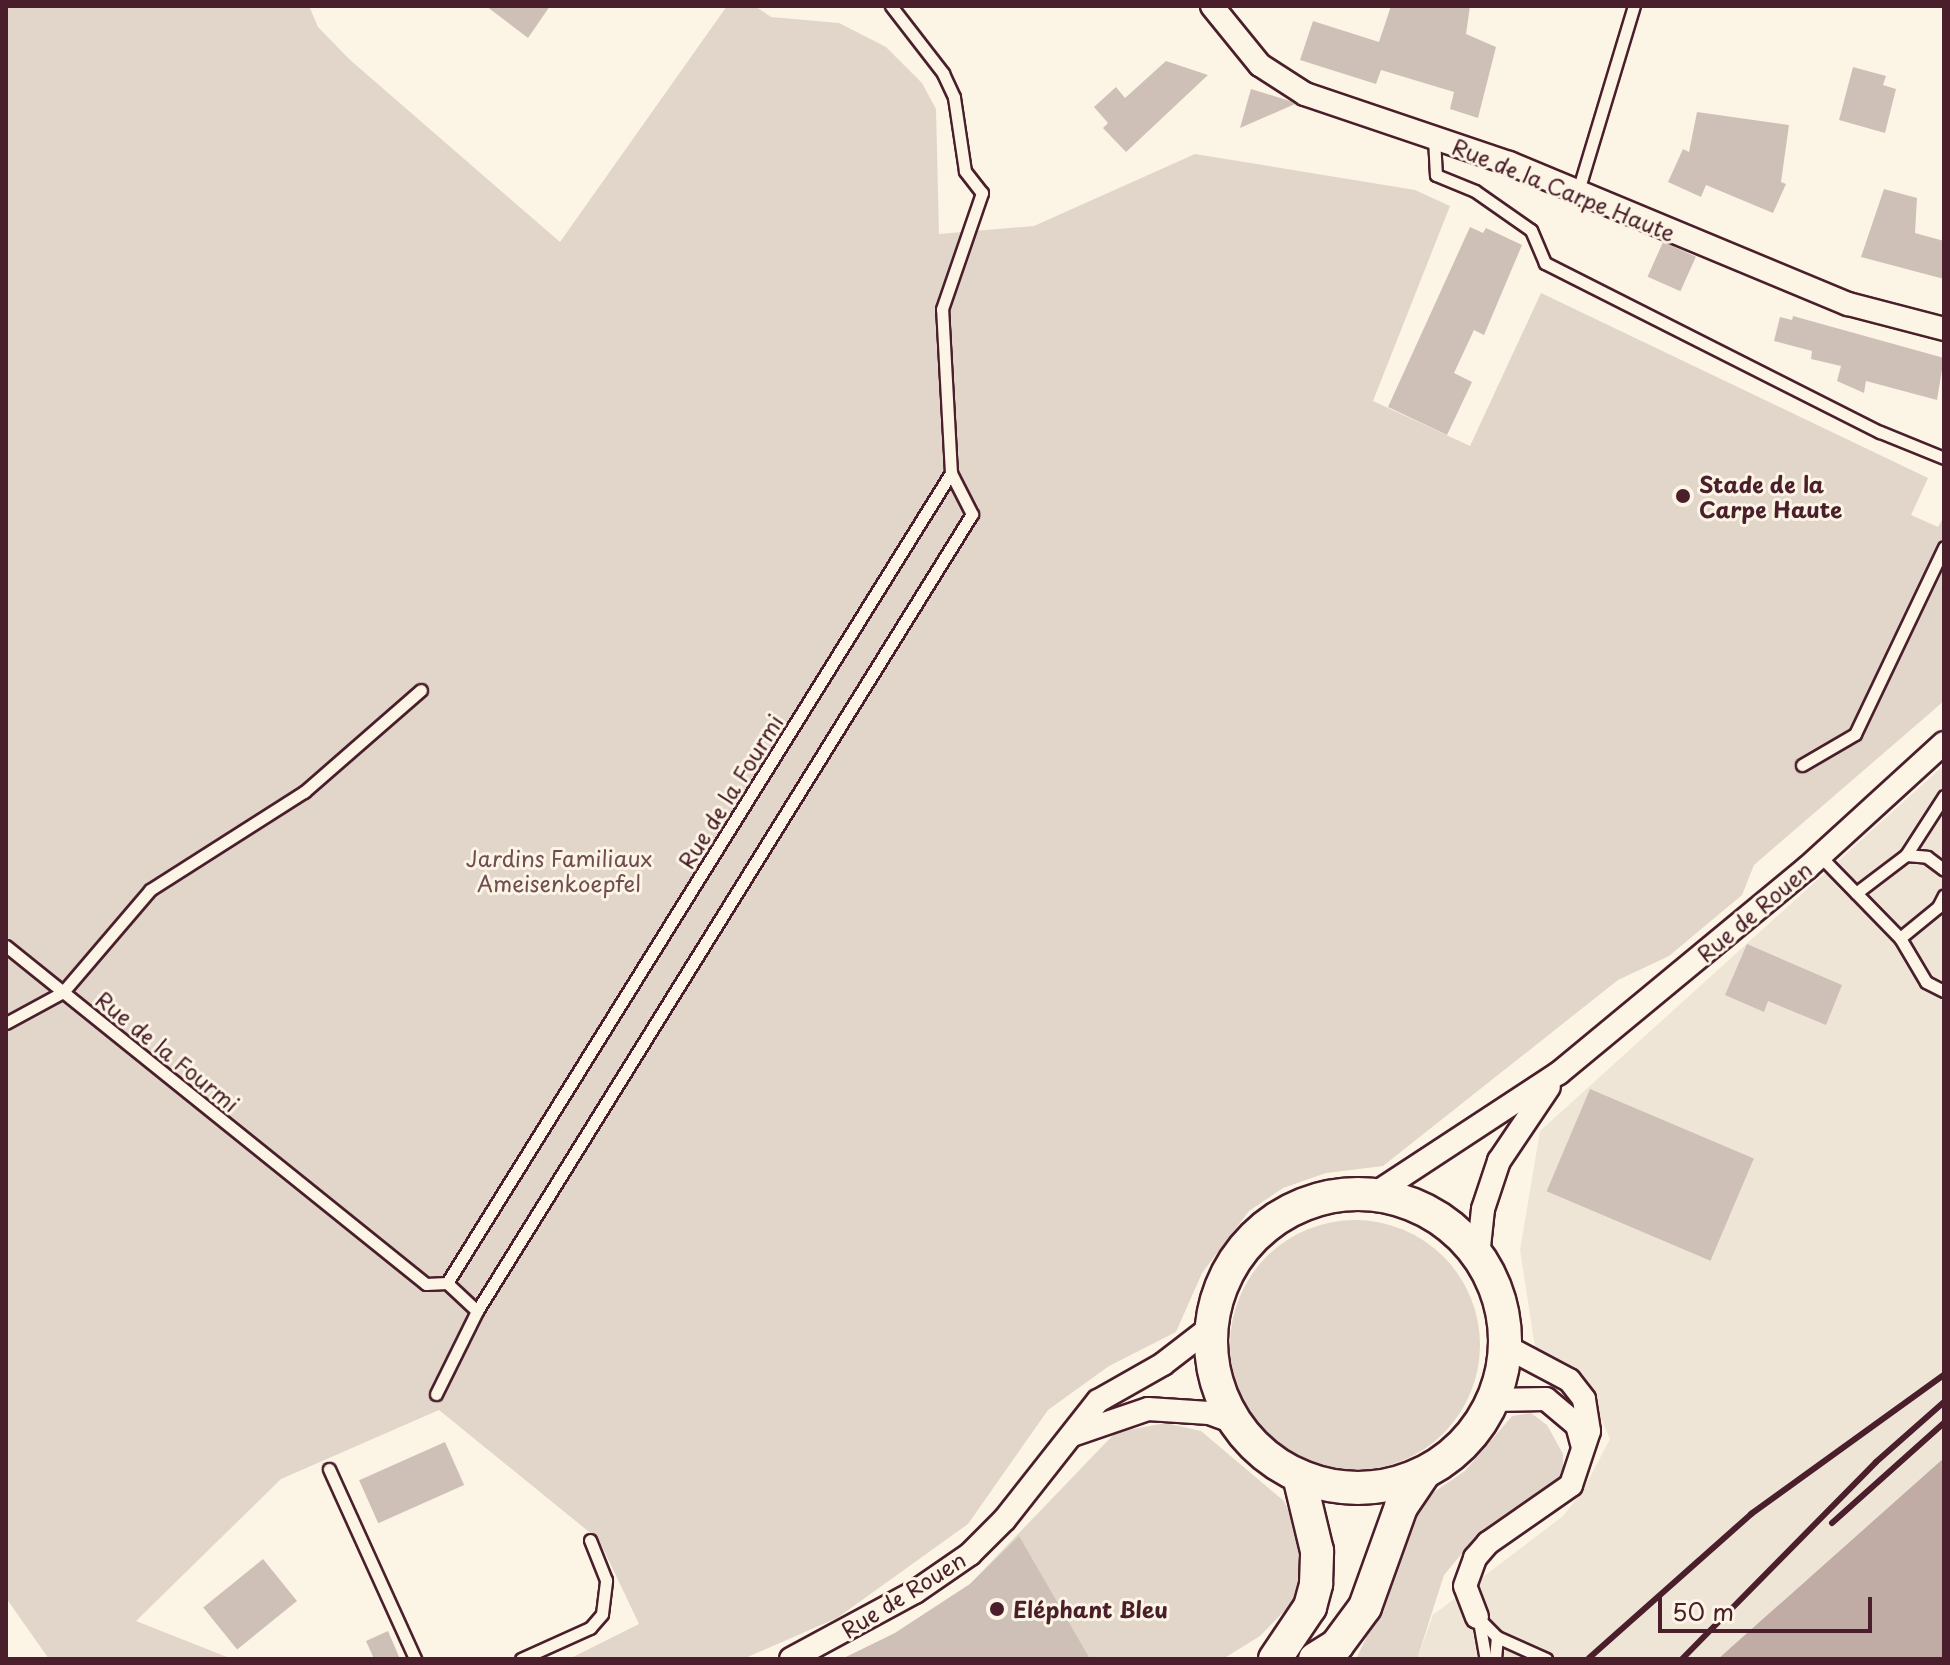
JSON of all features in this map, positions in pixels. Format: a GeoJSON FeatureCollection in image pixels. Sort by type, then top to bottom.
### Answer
{"type":"FeatureCollection","features":[{"type":"Feature","properties":{"kind":"main road"},"geometry":{"type":"LineString","coordinates":[[1373,1195],[1428,1212],[1478,1256],[1502,1309],[1505,1346],[1493,1400],[1460,1448],[1424,1473],[1366,1488],[1299,1476],[1256,1448],[1236,1423],[1213,1371],[1211,1327],[1226,1275],[1262,1230],[1321,1199],[1373,1195]]}},
{"type":"Feature","properties":{"kind":"main road"},"geometry":{"type":"LineString","coordinates":[[1315,1659],[1337,1645],[1365,1607],[1401,1507],[1424,1473]]}},
{"type":"Feature","properties":{"kind":"main road"},"geometry":{"type":"LineString","coordinates":[[1275,1659],[1302,1621],[1316,1584],[1317,1551],[1299,1476]]}},
{"type":"Feature","properties":{"kind":"street","name":"Rue de la Carpe Haute"},"geometry":{"type":"LineString","coordinates":[[1212,6],[1260,65],[1305,94],[1578,191],[1848,304],[1944,329]]}},
{"type":"Feature","properties":{"kind":"street","name":"Rue de Rouen"},"geometry":{"type":"LineString","coordinates":[[1373,1195],[1559,1073],[1820,856],[1944,743]]}},
{"type":"Feature","properties":{"kind":"street","name":"Rue de Rouen"},"geometry":{"type":"LineString","coordinates":[[1478,1256],[1483,1209],[1499,1161],[1559,1073]]}},
{"type":"Feature","properties":{"kind":"street","name":"Rue de Rouen"},"geometry":{"type":"LineString","coordinates":[[791,1659],[915,1592],[970,1554],[1005,1519],[1064,1440],[1098,1401],[1163,1364],[1211,1327]]}},
{"type":"Feature","properties":{"kind":"street"},"geometry":{"type":"LineString","coordinates":[[1477,1617],[1465,1586],[1475,1558],[1488,1543],[1571,1485],[1589,1431],[1584,1399],[1553,1368],[1505,1346]]}},
{"type":"Feature","properties":{"kind":"street"},"geometry":{"type":"LineString","coordinates":[[1493,1400],[1546,1399],[1577,1425],[1584,1452]]}},
{"type":"Feature","properties":{"kind":"street","name":"Rue de Rouen"},"geometry":{"type":"LineString","coordinates":[[1064,1440],[1090,1425],[1148,1409],[1209,1413],[1236,1423]]}},
{"type":"Feature","properties":{"kind":"lane"},"geometry":{"type":"LineString","coordinates":[[436,1394],[477,1311],[972,514],[951,473],[942,309],[982,193],[965,171],[954,97],[943,73],[891,6]]}},
{"type":"Feature","properties":{"kind":"lane"},"geometry":{"type":"LineString","coordinates":[[1578,191],[1634,6]]}},
{"type":"Feature","properties":{"kind":"lane"},"geometry":{"type":"LineString","coordinates":[[1434,138],[1436,175],[1475,191],[1531,230],[1545,263],[1880,432],[1944,458]]}},
{"type":"Feature","properties":{"kind":"lane","name":"Rue de la Fourmi"},"geometry":{"type":"LineString","coordinates":[[6,946],[426,1284],[447,1283],[951,473]]}},
{"type":"Feature","properties":{"kind":"lane"},"geometry":{"type":"LineString","coordinates":[[1802,765],[1855,734],[1944,547]]}},
{"type":"Feature","properties":{"kind":"lane"},"geometry":{"type":"LineString","coordinates":[[6,1023],[63,992],[150,890],[304,792],[421,690]]}},
{"type":"Feature","properties":{"kind":"lane"},"geometry":{"type":"LineString","coordinates":[[1856,893],[1906,855],[1944,796]]}},
{"type":"Feature","properties":{"kind":"lane"},"geometry":{"type":"LineString","coordinates":[[1906,855],[1927,857],[1944,870]]}},
{"type":"Feature","properties":{"kind":"lane"},"geometry":{"type":"LineString","coordinates":[[1820,856],[1900,938],[1920,974],[1944,991]]}},
{"type":"Feature","properties":{"kind":"lane"},"geometry":{"type":"LineString","coordinates":[[1900,938],[1938,907],[1944,895]]}},
{"type":"Feature","properties":{"kind":"lane"},"geometry":{"type":"LineString","coordinates":[[447,1283],[477,1311]]}},
{"type":"Feature","properties":{"kind":"lane"},"geometry":{"type":"LineString","coordinates":[[329,1469],[415,1659]]}},
{"type":"Feature","properties":{"kind":"lane"},"geometry":{"type":"LineString","coordinates":[[521,1659],[590,1628],[602,1614],[606,1580],[590,1540]]}},
{"type":"Feature","properties":{"kind":"lane"},"geometry":{"type":"LineString","coordinates":[[1477,1617],[1497,1637],[1546,1659]]}},
{"type":"Feature","properties":{"kind":"lane"},"geometry":{"type":"LineString","coordinates":[[1477,1617],[1486,1659]]}},
{"type":"Feature","properties":{"kind":"lane"},"geometry":{"type":"LineString","coordinates":[[1495,1659],[1497,1637]]}},
{"type":"Feature","properties":{"kind":"shaded area"},"geometry":{"type":"Polygon","coordinates":[[[1944,765],[1944,1659],[1417,1659],[1433,1615],[1563,1516],[1582,1492],[1610,1439],[1585,1383],[1566,1364],[1536,1354],[1520,1250],[1540,1131],[1944,765]]]}},
{"type":"Feature","properties":{"kind":"shaded area"},"geometry":{"type":"Polygon","coordinates":[[[1944,1458],[1944,1659],[1718,1659],[1944,1458]]]}},
{"type":"Feature","properties":{"kind":"green space","name":"Jardins Familiaux Ameisenkoepfel"},"geometry":{"type":"Polygon","coordinates":[[[6,6],[309,6],[318,27],[349,59],[560,242],[727,6],[755,6],[771,17],[839,23],[886,47],[922,83],[936,109],[939,234],[1034,226],[1195,154],[1415,190],[1450,206],[1373,401],[1470,446],[1541,293],[1928,478],[1911,515],[1938,527],[1944,516],[1944,701],[1754,865],[1742,895],[1669,956],[1618,980],[1383,1166],[1326,1173],[1283,1188],[1249,1211],[1202,1273],[1176,1332],[1109,1366],[1048,1410],[968,1524],[837,1618],[743,1659],[569,1659],[639,1624],[599,1540],[439,1410],[281,1479],[136,1621],[232,1659],[49,1659],[6,1598],[6,6]]]}},
{"type":"Feature","properties":{"kind":"green space"},"geometry":{"type":"Polygon","coordinates":[[[1355,1220],[1403,1230],[1424,1241],[1443,1257],[1459,1276],[1470,1297],[1480,1345],[1470,1393],[1459,1414],[1443,1433],[1424,1449],[1403,1460],[1355,1470],[1307,1460],[1286,1449],[1267,1433],[1251,1414],[1240,1393],[1230,1345],[1240,1297],[1251,1276],[1267,1257],[1286,1241],[1307,1230],[1355,1220]]]}},
{"type":"Feature","properties":{"kind":"green space"},"geometry":{"type":"Polygon","coordinates":[[[1531,1413],[1547,1425],[1563,1454],[1563,1478],[1517,1517],[1469,1545],[1444,1575],[1417,1659],[1356,1659],[1388,1593],[1407,1526],[1434,1492],[1465,1471],[1512,1416],[1531,1413]]]}},
{"type":"Feature","properties":{"kind":"green space"},"geometry":{"type":"Polygon","coordinates":[[[1166,1423],[1201,1431],[1284,1501],[1298,1532],[1304,1568],[1293,1602],[1260,1636],[1223,1659],[842,1659],[895,1633],[970,1584],[1116,1432],[1166,1423]]]}},
{"type":"Feature","properties":{"kind":"building"},"geometry":{"type":"Polygon","coordinates":[[[486,6],[550,6],[528,38],[486,6]]]}},
{"type":"Feature","properties":{"kind":"building"},"geometry":{"type":"Polygon","coordinates":[[[1391,6],[1470,6],[1466,34],[1496,47],[1478,118],[1450,109],[1454,92],[1381,70],[1376,84],[1300,60],[1313,21],[1379,42],[1391,6]]]}},
{"type":"Feature","properties":{"kind":"building"},"geometry":{"type":"Polygon","coordinates":[[[1166,61],[1208,75],[1126,152],[1103,128],[1108,123],[1094,107],[1116,87],[1125,98],[1166,61]]]}},
{"type":"Feature","properties":{"kind":"building"},"geometry":{"type":"Polygon","coordinates":[[[1853,67],[1886,76],[1883,85],[1896,89],[1885,133],[1839,120],[1853,67]]]}},
{"type":"Feature","properties":{"kind":"building"},"geometry":{"type":"Polygon","coordinates":[[[1251,89],[1290,101],[1295,104],[1240,128],[1251,89]]]}},
{"type":"Feature","properties":{"kind":"building"},"geometry":{"type":"Polygon","coordinates":[[[1697,112],[1789,125],[1781,182],[1786,184],[1773,213],[1706,185],[1701,197],[1668,182],[1683,149],[1689,152],[1697,112]]]}},
{"type":"Feature","properties":{"kind":"building"},"geometry":{"type":"Polygon","coordinates":[[[1884,189],[1917,198],[1915,233],[1944,241],[1944,279],[1861,257],[1884,189]]]}},
{"type":"Feature","properties":{"kind":"building"},"geometry":{"type":"Polygon","coordinates":[[[1470,227],[1483,233],[1486,228],[1522,245],[1484,335],[1474,330],[1454,373],[1472,382],[1447,435],[1388,407],[1470,227]]]}},
{"type":"Feature","properties":{"kind":"building"},"geometry":{"type":"Polygon","coordinates":[[[1663,242],[1696,257],[1680,291],[1648,277],[1663,242]]]}},
{"type":"Feature","properties":{"kind":"building"},"geometry":{"type":"Polygon","coordinates":[[[1793,316],[1944,358],[1937,400],[1866,381],[1864,393],[1837,381],[1841,366],[1811,359],[1812,351],[1774,341],[1780,317],[1792,320],[1793,316]]]}},
{"type":"Feature","properties":{"kind":"building"},"geometry":{"type":"Polygon","coordinates":[[[1747,944],[1842,985],[1826,1025],[1768,1001],[1764,1012],[1725,995],[1747,944]]]}},
{"type":"Feature","properties":{"kind":"building"},"geometry":{"type":"Polygon","coordinates":[[[1590,1089],[1754,1159],[1710,1261],[1547,1191],[1590,1089]]]}},
{"type":"Feature","properties":{"kind":"building"},"geometry":{"type":"Polygon","coordinates":[[[445,1442],[464,1485],[378,1523],[359,1480],[445,1442]]]}},
{"type":"Feature","properties":{"kind":"building","name":"Eléphant Bleu"},"geometry":{"type":"Polygon","coordinates":[[[1019,1536],[1090,1659],[842,1659],[895,1633],[970,1584],[1019,1536]]]}},
{"type":"Feature","properties":{"kind":"building"},"geometry":{"type":"Polygon","coordinates":[[[263,1559],[297,1601],[237,1649],[203,1607],[263,1559]]]}},
{"type":"Feature","properties":{"kind":"building"},"geometry":{"type":"Polygon","coordinates":[[[388,1631],[400,1659],[374,1659],[366,1641],[388,1631]]]}},
{"type":"Feature","properties":{"kind":"railway"},"geometry":{"type":"LineString","coordinates":[[1589,1658],[1751,1514],[1944,1375]]}},
{"type":"Feature","properties":{"kind":"railway"},"geometry":{"type":"LineString","coordinates":[[1682,1659],[1876,1462],[1944,1402]]}},
{"type":"Feature","properties":{"kind":"railway"},"geometry":{"type":"LineString","coordinates":[[1832,1523],[1944,1423]]}},
{"type":"Feature","properties":{"kind":"place","name":"Stade de la Carpe Haute"},"geometry":{"type":"Point","coordinates":[1683,496]}},
{"type":"Feature","properties":{"kind":"place","name":"Eléphant Bleu"},"geometry":{"type":"Point","coordinates":[997,1609]}}]}
